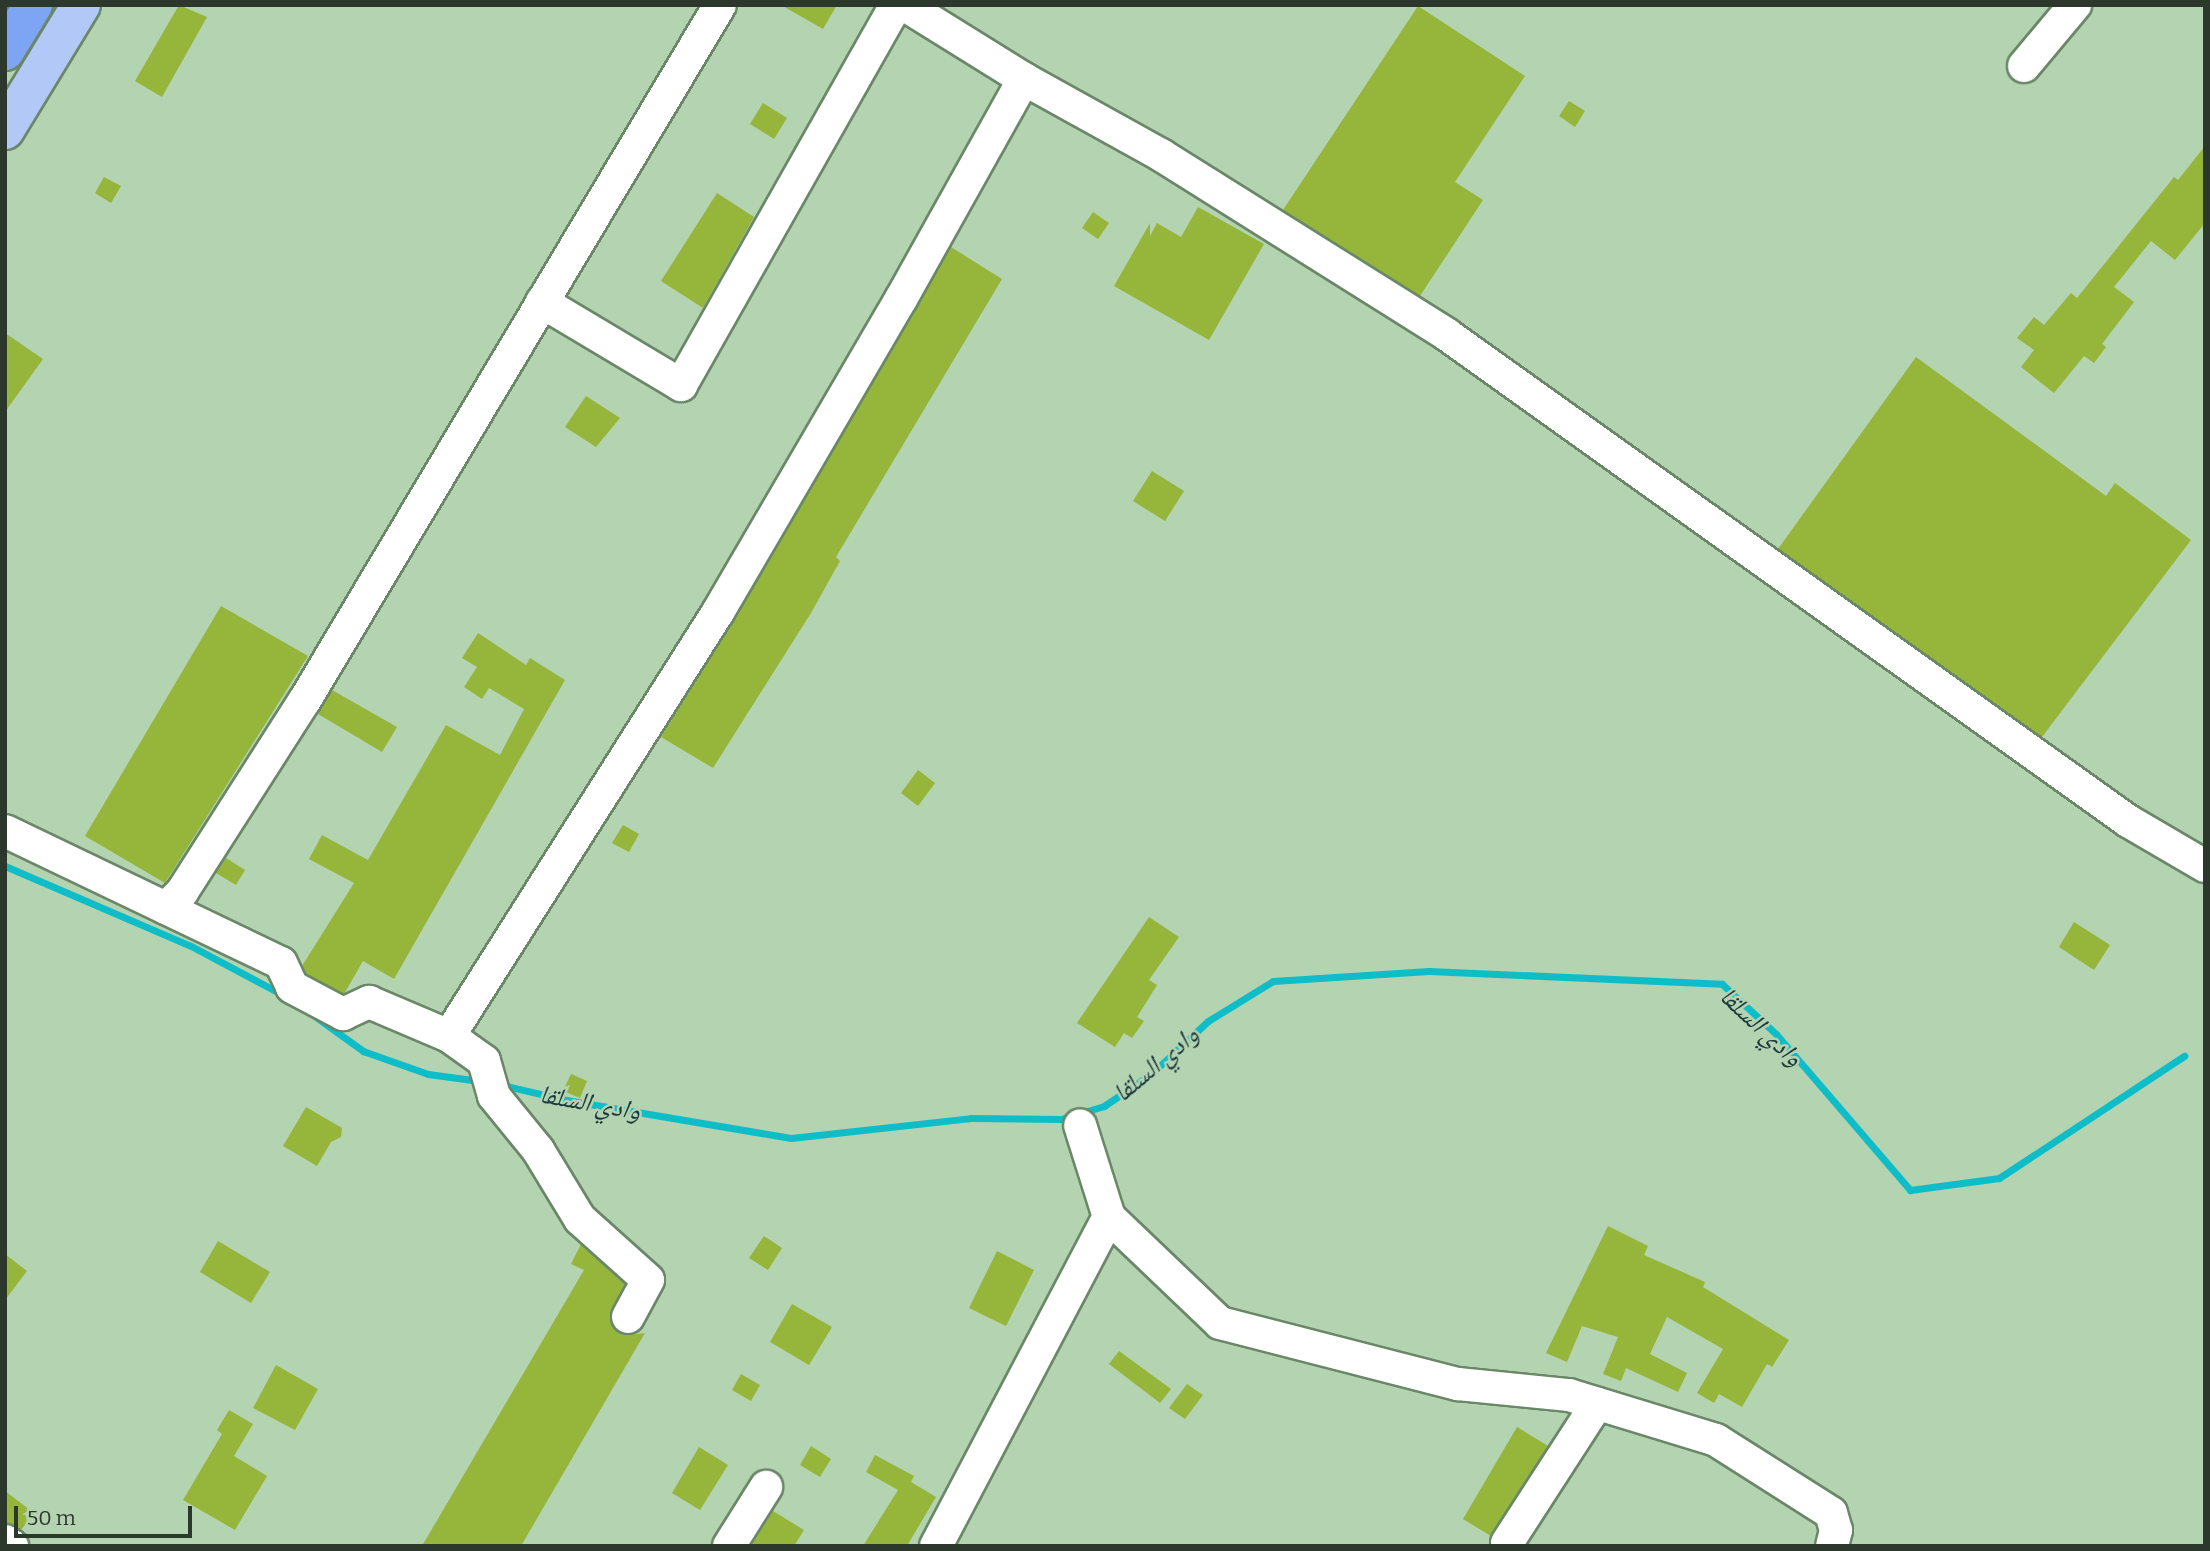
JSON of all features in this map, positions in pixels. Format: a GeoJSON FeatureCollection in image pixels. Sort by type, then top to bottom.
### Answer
{"type":"FeatureCollection","features":[{"type":"Feature","properties":{"kind":"highway"},"geometry":{"type":"LineString","coordinates":[[5,51],[33,5]]}},
{"type":"Feature","properties":{"kind":"main road"},"geometry":{"type":"LineString","coordinates":[[5,131],[81,5]]}},
{"type":"Feature","properties":{"kind":"street"},"geometry":{"type":"LineString","coordinates":[[166,908],[182,892],[305,700],[720,5]]}},
{"type":"Feature","properties":{"kind":"street"},"geometry":{"type":"LineString","coordinates":[[542,302],[681,385],[896,5]]}},
{"type":"Feature","properties":{"kind":"street"},"geometry":{"type":"LineString","coordinates":[[905,5],[1024,79],[1161,155],[1446,334],[2128,821],[2205,866]]}},
{"type":"Feature","properties":{"kind":"street"},"geometry":{"type":"LineString","coordinates":[[2024,66],[2075,5]]}},
{"type":"Feature","properties":{"kind":"street"},"geometry":{"type":"LineString","coordinates":[[449,1036],[718,612],[895,311],[1024,79]]}},
{"type":"Feature","properties":{"kind":"street"},"geometry":{"type":"LineString","coordinates":[[5,831],[281,963],[292,987],[343,1014],[369,1002],[449,1036],[484,1061],[494,1097],[538,1150],[580,1219],[648,1280],[628,1317]]}},
{"type":"Feature","properties":{"kind":"street"},"geometry":{"type":"LineString","coordinates":[[1080,1125],[1109,1217],[1220,1323],[1458,1384],[1569,1395],[1716,1440],[1831,1513],[1836,1530],[1832,1546]]}},
{"type":"Feature","properties":{"kind":"street"},"geometry":{"type":"LineString","coordinates":[[936,1546],[1109,1217]]}},
{"type":"Feature","properties":{"kind":"street"},"geometry":{"type":"LineString","coordinates":[[1507,1543],[1597,1404]]}},
{"type":"Feature","properties":{"kind":"street"},"geometry":{"type":"LineString","coordinates":[[729,1546],[765,1487]]}},
{"type":"Feature","properties":{"kind":"street"},"geometry":{"type":"LineString","coordinates":[[5,1541],[12,1546]]}},
{"type":"Feature","properties":{"kind":"building"},"geometry":{"type":"Polygon","coordinates":[[[179,5],[207,17],[162,97],[135,81],[179,5]]]}},
{"type":"Feature","properties":{"kind":"building"},"geometry":{"type":"Polygon","coordinates":[[[781,5],[837,5],[823,29],[781,5]]]}},
{"type":"Feature","properties":{"kind":"building"},"geometry":{"type":"Polygon","coordinates":[[[1418,6],[1525,76],[1455,182],[1483,200],[1420,296],[1283,210],[1418,6]]]}},
{"type":"Feature","properties":{"kind":"building"},"geometry":{"type":"Polygon","coordinates":[[[1569,101],[1585,111],[1575,127],[1559,116],[1569,101]]]}},
{"type":"Feature","properties":{"kind":"building"},"geometry":{"type":"Polygon","coordinates":[[[763,103],[787,118],[774,139],[750,124],[763,103]]]}},
{"type":"Feature","properties":{"kind":"building"},"geometry":{"type":"Polygon","coordinates":[[[2205,146],[2205,223],[2175,260],[2151,241],[2114,287],[2134,302],[2102,344],[2106,347],[2094,363],[2084,356],[2054,393],[2021,367],[2034,350],[2017,338],[2034,317],[2044,325],[2071,293],[2077,298],[2174,177],[2178,180],[2205,146]]]}},
{"type":"Feature","properties":{"kind":"building"},"geometry":{"type":"Polygon","coordinates":[[[104,177],[121,186],[111,203],[95,193],[104,177]]]}},
{"type":"Feature","properties":{"kind":"building"},"geometry":{"type":"Polygon","coordinates":[[[717,193],[754,217],[703,308],[661,281],[717,193]]]}},
{"type":"Feature","properties":{"kind":"building"},"geometry":{"type":"Polygon","coordinates":[[[1198,207],[1264,244],[1209,340],[1114,286],[1150,223],[1150,236],[1157,223],[1181,237],[1198,207]]]}},
{"type":"Feature","properties":{"kind":"building"},"geometry":{"type":"Polygon","coordinates":[[[1093,212],[1109,223],[1098,239],[1082,228],[1093,212]]]}},
{"type":"Feature","properties":{"kind":"building"},"geometry":{"type":"Polygon","coordinates":[[[951,247],[1002,279],[836,557],[840,561],[811,613],[713,768],[661,737],[734,621],[951,247]]]}},
{"type":"Feature","properties":{"kind":"building"},"geometry":{"type":"Polygon","coordinates":[[[5,333],[43,359],[5,412],[5,333]]]}},
{"type":"Feature","properties":{"kind":"building"},"geometry":{"type":"Polygon","coordinates":[[[1916,357],[2106,496],[2115,483],[2191,540],[2042,737],[1778,549],[1916,357]]]}},
{"type":"Feature","properties":{"kind":"building"},"geometry":{"type":"Polygon","coordinates":[[[586,396],[620,418],[596,447],[565,427],[586,396]]]}},
{"type":"Feature","properties":{"kind":"building"},"geometry":{"type":"Polygon","coordinates":[[[1152,471],[1184,491],[1165,521],[1133,501],[1152,471]]]}},
{"type":"Feature","properties":{"kind":"building"},"geometry":{"type":"Polygon","coordinates":[[[221,606],[308,656],[165,883],[85,836],[221,606]]]}},
{"type":"Feature","properties":{"kind":"building"},"geometry":{"type":"Polygon","coordinates":[[[478,633],[526,665],[530,658],[565,680],[394,979],[363,961],[344,994],[306,974],[302,966],[354,883],[309,859],[322,835],[368,860],[446,725],[500,755],[524,709],[489,688],[482,699],[464,687],[477,667],[462,658],[478,633]]]}},
{"type":"Feature","properties":{"kind":"building"},"geometry":{"type":"Polygon","coordinates":[[[332,690],[397,727],[382,752],[318,714],[332,690]]]}},
{"type":"Feature","properties":{"kind":"building"},"geometry":{"type":"Polygon","coordinates":[[[918,770],[935,783],[918,806],[901,793],[918,770]]]}},
{"type":"Feature","properties":{"kind":"building"},"geometry":{"type":"Polygon","coordinates":[[[623,825],[639,834],[629,852],[612,843],[623,825]]]}},
{"type":"Feature","properties":{"kind":"building"},"geometry":{"type":"Polygon","coordinates":[[[226,858],[245,870],[236,885],[216,873],[226,858]]]}},
{"type":"Feature","properties":{"kind":"building"},"geometry":{"type":"Polygon","coordinates":[[[1149,917],[1179,937],[1149,980],[1157,985],[1137,1017],[1144,1021],[1132,1038],[1124,1033],[1115,1047],[1077,1023],[1149,917]]]}},
{"type":"Feature","properties":{"kind":"building"},"geometry":{"type":"Polygon","coordinates":[[[2074,922],[2110,945],[2094,970],[2059,947],[2074,922]]]}},
{"type":"Feature","properties":{"kind":"building"},"geometry":{"type":"Polygon","coordinates":[[[571,1074],[587,1081],[580,1098],[563,1091],[571,1074]]]}},
{"type":"Feature","properties":{"kind":"building"},"geometry":{"type":"Polygon","coordinates":[[[306,1107],[342,1128],[341,1137],[331,1142],[317,1166],[283,1146],[306,1107]]]}},
{"type":"Feature","properties":{"kind":"building"},"geometry":{"type":"Polygon","coordinates":[[[1608,1226],[1648,1246],[1644,1255],[1705,1282],[1703,1287],[1789,1340],[1772,1367],[1767,1364],[1742,1407],[1719,1394],[1714,1403],[1697,1393],[1723,1349],[1667,1317],[1650,1354],[1687,1373],[1678,1392],[1626,1368],[1621,1381],[1603,1374],[1618,1337],[1582,1326],[1567,1362],[1546,1353],[1608,1226]]]}},
{"type":"Feature","properties":{"kind":"building"},"geometry":{"type":"Polygon","coordinates":[[[764,1236],[782,1248],[768,1270],[749,1258],[764,1236]]]}},
{"type":"Feature","properties":{"kind":"building"},"geometry":{"type":"Polygon","coordinates":[[[218,1241],[270,1272],[251,1303],[200,1272],[218,1241]]]}},
{"type":"Feature","properties":{"kind":"building"},"geometry":{"type":"Polygon","coordinates":[[[581,1244],[625,1284],[612,1309],[613,1327],[628,1335],[645,1333],[521,1546],[422,1546],[584,1270],[571,1264],[581,1244]]]}},
{"type":"Feature","properties":{"kind":"building"},"geometry":{"type":"Polygon","coordinates":[[[997,1251],[1034,1270],[1006,1326],[969,1308],[997,1251]]]}},
{"type":"Feature","properties":{"kind":"building"},"geometry":{"type":"Polygon","coordinates":[[[5,1254],[27,1271],[5,1300],[5,1254]]]}},
{"type":"Feature","properties":{"kind":"building"},"geometry":{"type":"Polygon","coordinates":[[[792,1304],[832,1327],[809,1365],[770,1342],[792,1304]]]}},
{"type":"Feature","properties":{"kind":"building"},"geometry":{"type":"Polygon","coordinates":[[[1119,1351],[1171,1389],[1160,1403],[1109,1364],[1119,1351]]]}},
{"type":"Feature","properties":{"kind":"building"},"geometry":{"type":"Polygon","coordinates":[[[276,1365],[318,1389],[295,1430],[253,1408],[276,1365]]]}},
{"type":"Feature","properties":{"kind":"building"},"geometry":{"type":"Polygon","coordinates":[[[741,1374],[760,1385],[751,1401],[732,1390],[741,1374]]]}},
{"type":"Feature","properties":{"kind":"building"},"geometry":{"type":"Polygon","coordinates":[[[1187,1384],[1203,1395],[1185,1419],[1169,1408],[1187,1384]]]}},
{"type":"Feature","properties":{"kind":"building"},"geometry":{"type":"Polygon","coordinates":[[[229,1410],[253,1424],[234,1456],[267,1476],[235,1530],[183,1500],[222,1434],[217,1430],[229,1410]]]}},
{"type":"Feature","properties":{"kind":"building"},"geometry":{"type":"Polygon","coordinates":[[[1517,1427],[1548,1446],[1491,1536],[1463,1519],[1517,1427]]]}},
{"type":"Feature","properties":{"kind":"building"},"geometry":{"type":"Polygon","coordinates":[[[811,1446],[831,1459],[820,1477],[800,1465],[811,1446]]]}},
{"type":"Feature","properties":{"kind":"building"},"geometry":{"type":"Polygon","coordinates":[[[699,1447],[728,1465],[700,1510],[672,1493],[699,1447]]]}},
{"type":"Feature","properties":{"kind":"building"},"geometry":{"type":"Polygon","coordinates":[[[875,1455],[914,1476],[911,1482],[936,1497],[907,1546],[863,1546],[898,1490],[866,1472],[875,1455]]]}},
{"type":"Feature","properties":{"kind":"building"},"geometry":{"type":"Polygon","coordinates":[[[5,1491],[34,1513],[21,1530],[5,1523],[5,1491]]]}},
{"type":"Feature","properties":{"kind":"building"},"geometry":{"type":"Polygon","coordinates":[[[773,1511],[804,1530],[794,1546],[751,1546],[773,1511]]]}},
{"type":"Feature","properties":{"kind":"waterway","name":"وادي السلقا"},"geometry":{"type":"LineString","coordinates":[[5,866],[191,946],[285,996]]}},
{"type":"Feature","properties":{"kind":"waterway","name":"وادي السلقا"},"geometry":{"type":"LineString","coordinates":[[498,1084],[566,1100],[791,1138],[971,1118],[1061,1119],[1104,1106],[1151,1074],[1208,1021],[1273,981],[1429,971],[1722,984],[1776,1034],[1910,1190],[1999,1178],[2184,1056]]}},
{"type":"Feature","properties":{"kind":"waterway","name":"وادي السلقا"},"geometry":{"type":"LineString","coordinates":[[309,1012],[363,1051],[428,1074],[480,1081]]}}]}
